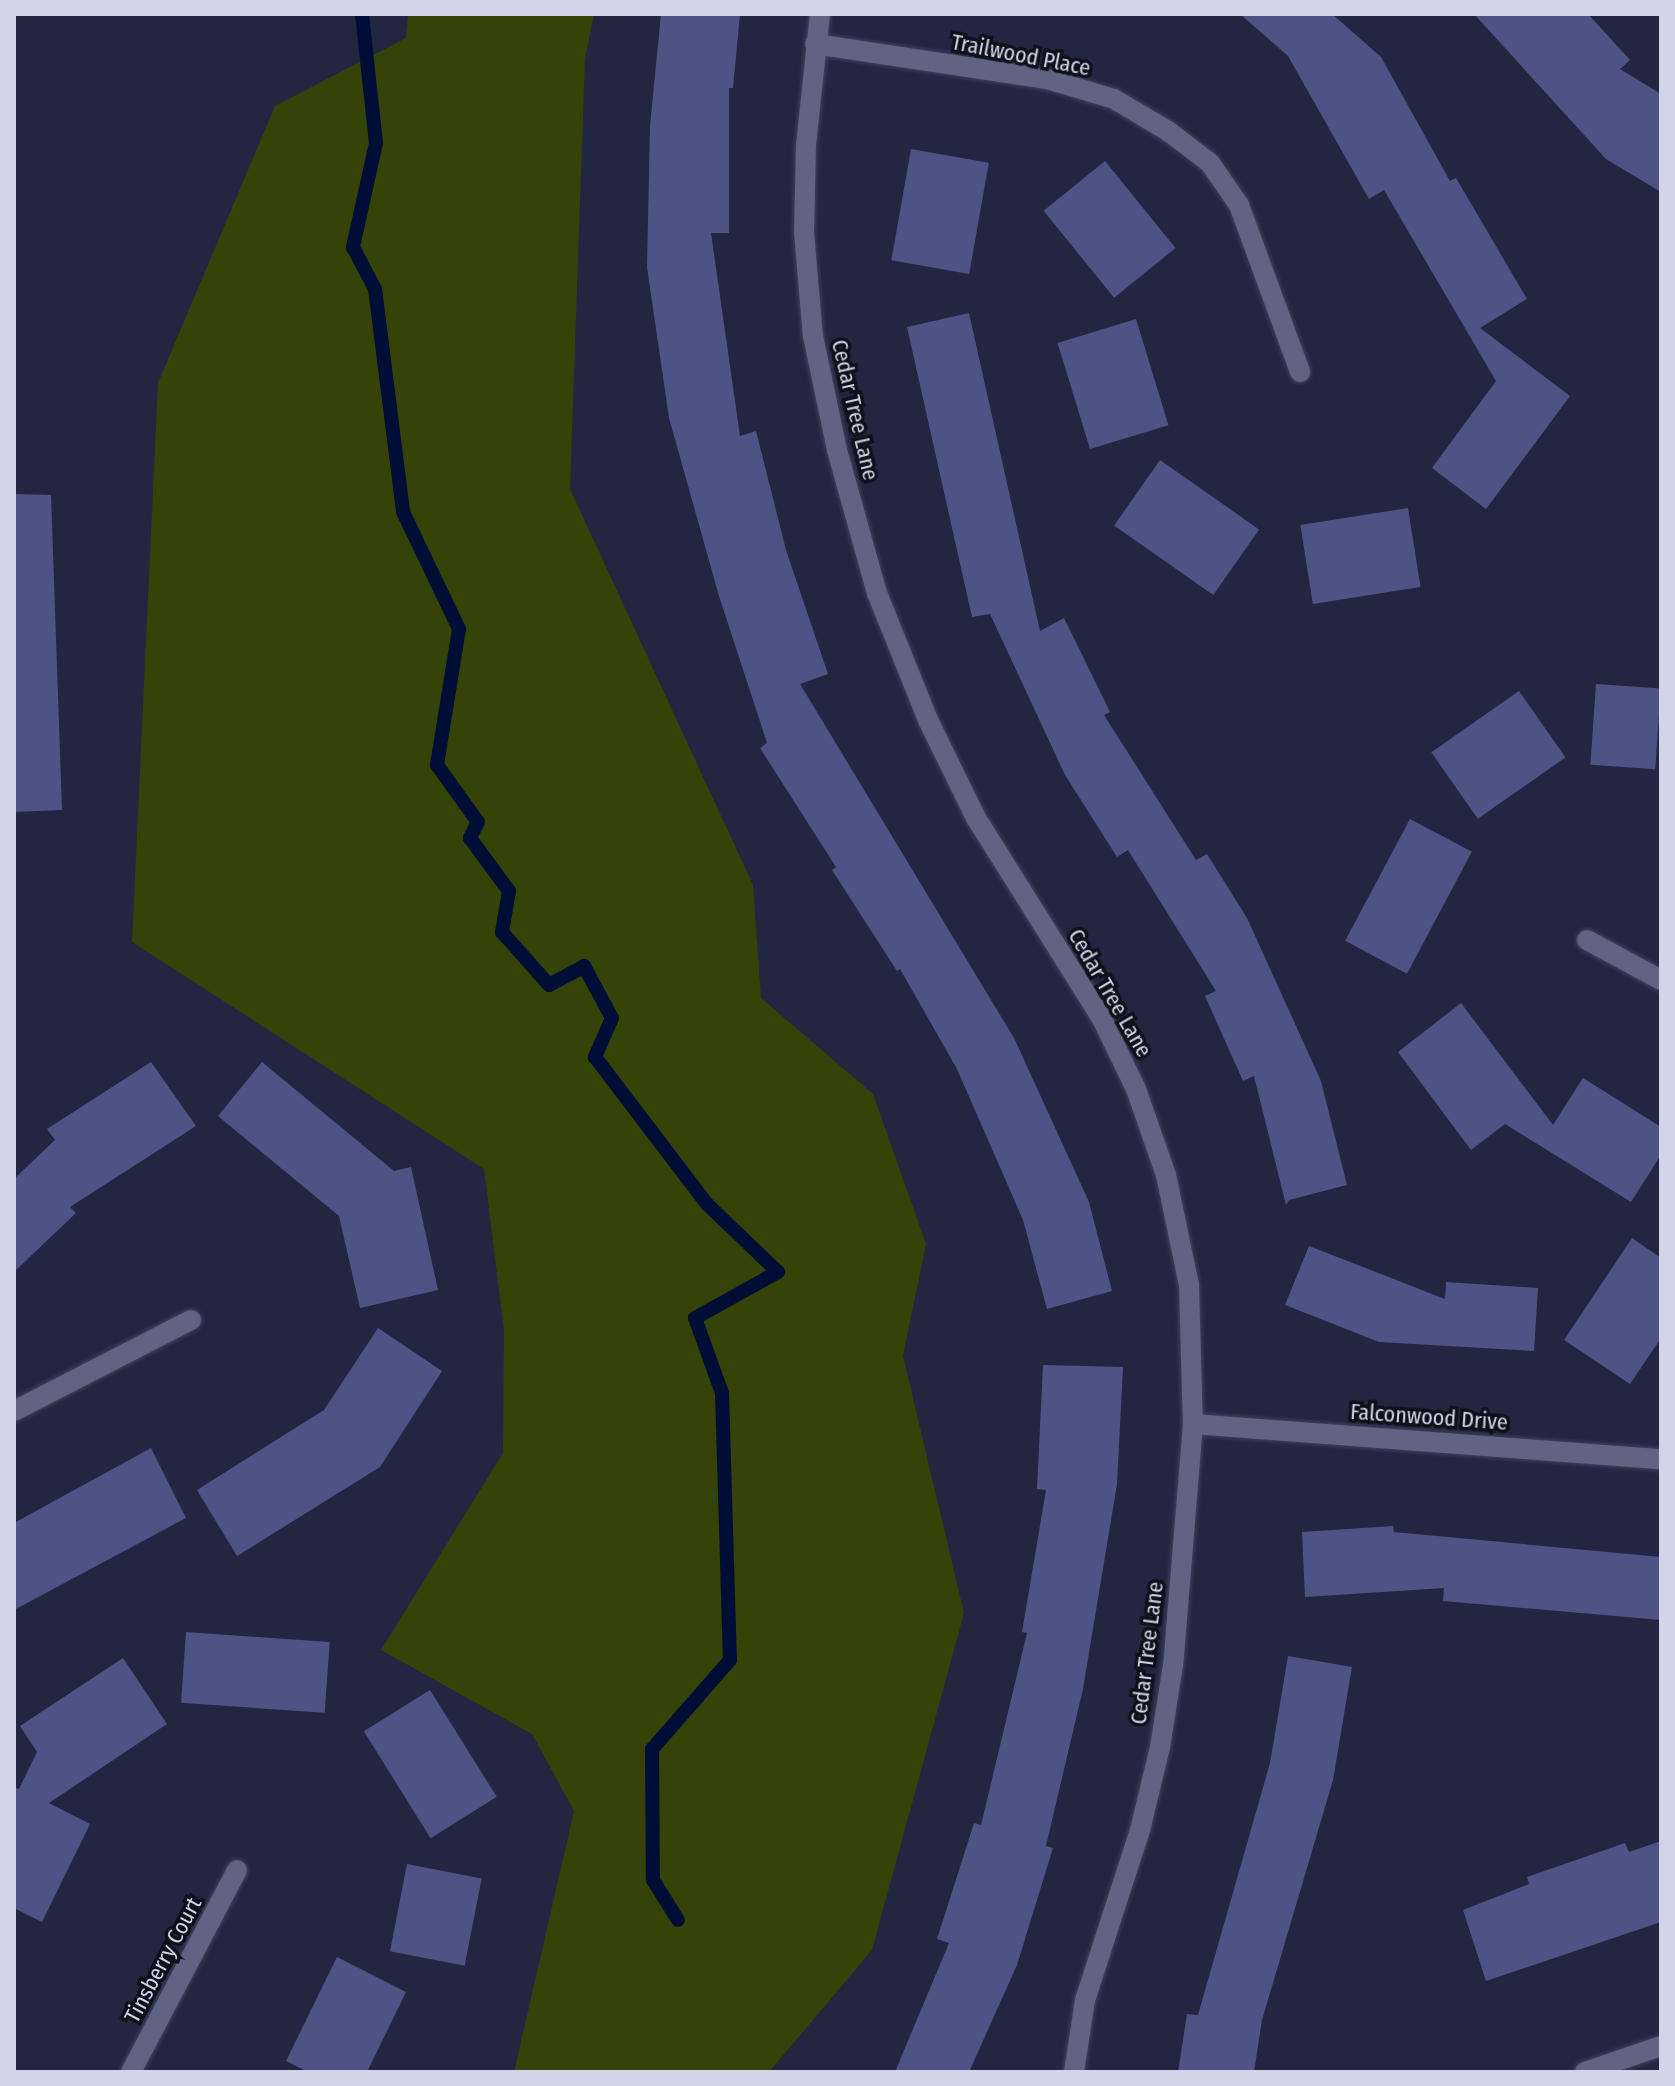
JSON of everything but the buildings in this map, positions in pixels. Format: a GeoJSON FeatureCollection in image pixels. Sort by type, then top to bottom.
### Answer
{"type":"FeatureCollection","features":[{"type":"Feature","properties":{"kind":"street","name":"Cedar Tree Lane"},"geometry":{"type":"LineString","coordinates":[[820,14],[815,44],[804,232],[813,336],[837,450],[877,593],[928,720],[976,818],[1102,1019],[1136,1089],[1166,1175],[1189,1285],[1193,1424],[1173,1665],[1160,1747],[1140,1830],[1085,2000],[1074,2072]]}},
{"type":"Feature","properties":{"kind":"street","name":"Trailwood Place"},"geometry":{"type":"LineString","coordinates":[[815,44],[1047,79],[1114,99],[1168,131],[1210,163],[1239,205],[1300,372]]}},
{"type":"Feature","properties":{"kind":"street"},"geometry":{"type":"LineString","coordinates":[[1587,940],[1661,980]]}},
{"type":"Feature","properties":{"kind":"street"},"geometry":{"type":"LineString","coordinates":[[14,1411],[191,1320]]}},
{"type":"Feature","properties":{"kind":"street","name":"Falconwood Drive"},"geometry":{"type":"LineString","coordinates":[[1193,1424],[1661,1459]]}},
{"type":"Feature","properties":{"kind":"street","name":"Tinsberry Court"},"geometry":{"type":"LineString","coordinates":[[131,2072],[237,1870]]}},
{"type":"Feature","properties":{"kind":"street"},"geometry":{"type":"LineString","coordinates":[[1585,2072],[1661,2046]]}},
{"type":"Feature","properties":{"kind":"green space"},"geometry":{"type":"Polygon","coordinates":[[[408,14],[594,14],[585,59],[570,489],[753,885],[761,998],[873,1094],[926,1244],[903,1356],[964,1613],[872,1950],[769,2072],[514,2072],[574,1811],[532,1734],[381,1650],[503,1453],[504,1330],[484,1169],[132,942],[158,383],[275,106],[406,38],[408,14]]]}},
{"type":"Feature","properties":{"kind":"waterway"},"geometry":{"type":"LineString","coordinates":[[362,14],[376,143],[353,247],[375,289],[403,512],[459,629],[437,765],[478,822],[470,838],[509,891],[502,932],[549,985],[584,966],[612,1018],[595,1057],[707,1204],[778,1272],[695,1318],[722,1393],[730,1660],[652,1749],[653,1880],[678,1920]]}}]}
